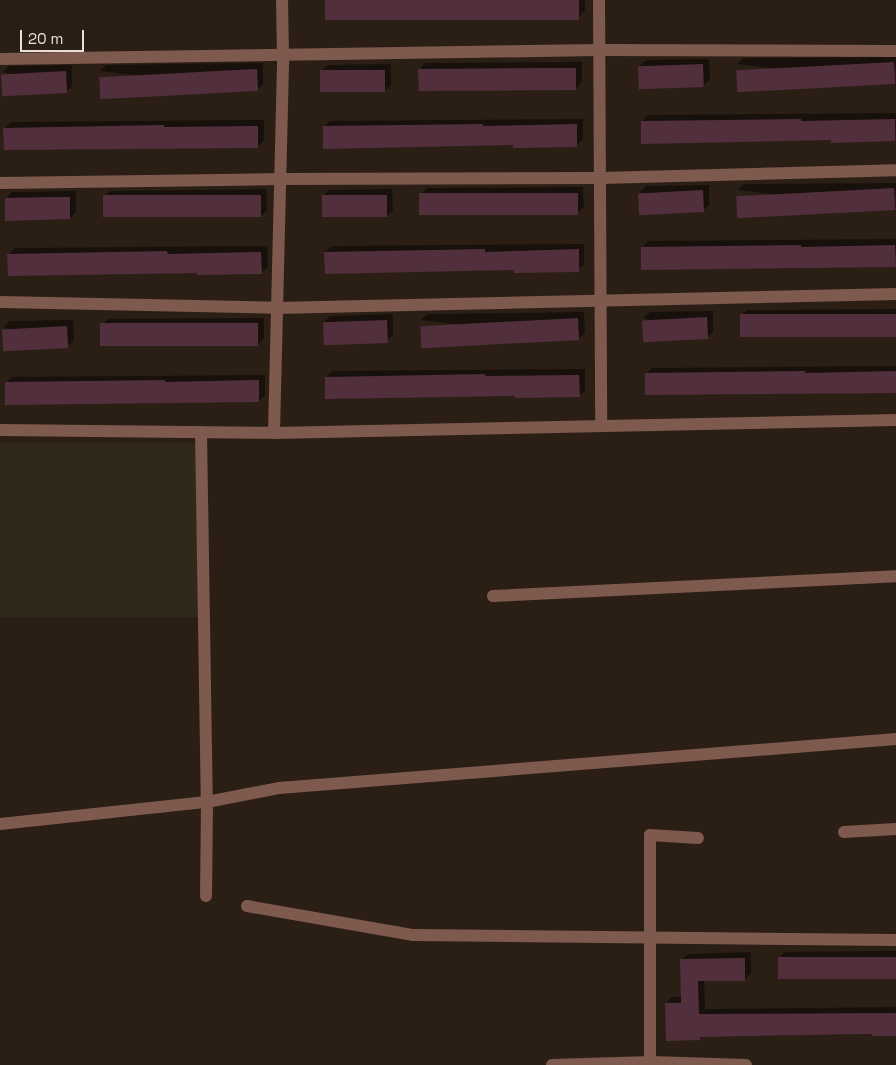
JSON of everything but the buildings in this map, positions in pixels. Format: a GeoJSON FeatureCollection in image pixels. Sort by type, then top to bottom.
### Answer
{"type":"FeatureCollection","features":[{"type":"Feature","properties":{"kind":"street"},"geometry":{"type":"LineString","coordinates":[[274,433],[283,56],[282,0]]}},
{"type":"Feature","properties":{"kind":"street"},"geometry":{"type":"LineString","coordinates":[[599,0],[600,426]]}},
{"type":"Feature","properties":{"kind":"street"},"geometry":{"type":"LineString","coordinates":[[0,59],[599,50],[896,52]]}},
{"type":"Feature","properties":{"kind":"street"},"geometry":{"type":"LineString","coordinates":[[0,183],[279,179],[600,178],[896,170]]}},
{"type":"Feature","properties":{"kind":"street"},"geometry":{"type":"LineString","coordinates":[[0,302],[276,308],[599,299],[896,294]]}},
{"type":"Feature","properties":{"kind":"street"},"geometry":{"type":"LineString","coordinates":[[0,430],[274,433],[896,420]]}},
{"type":"Feature","properties":{"kind":"street"},"geometry":{"type":"LineString","coordinates":[[201,432],[207,802],[206,896]]}},
{"type":"Feature","properties":{"kind":"street"},"geometry":{"type":"LineString","coordinates":[[493,596],[896,576]]}},
{"type":"Feature","properties":{"kind":"street"},"geometry":{"type":"LineString","coordinates":[[0,824],[207,802],[279,788],[896,739]]}},
{"type":"Feature","properties":{"kind":"street"},"geometry":{"type":"LineString","coordinates":[[844,832],[896,829]]}},
{"type":"Feature","properties":{"kind":"street"},"geometry":{"type":"LineString","coordinates":[[650,1063],[652,937],[650,835],[698,838]]}},
{"type":"Feature","properties":{"kind":"street"},"geometry":{"type":"LineString","coordinates":[[246,906],[414,935],[896,940]]}},
{"type":"Feature","properties":{"kind":"street"},"geometry":{"type":"LineString","coordinates":[[552,1065],[650,1063],[746,1065]]}},
{"type":"Feature","properties":{"kind":"shaded area"},"geometry":{"type":"Polygon","coordinates":[[[0,443],[198,443],[198,617],[0,617],[0,443]]]}}]}
